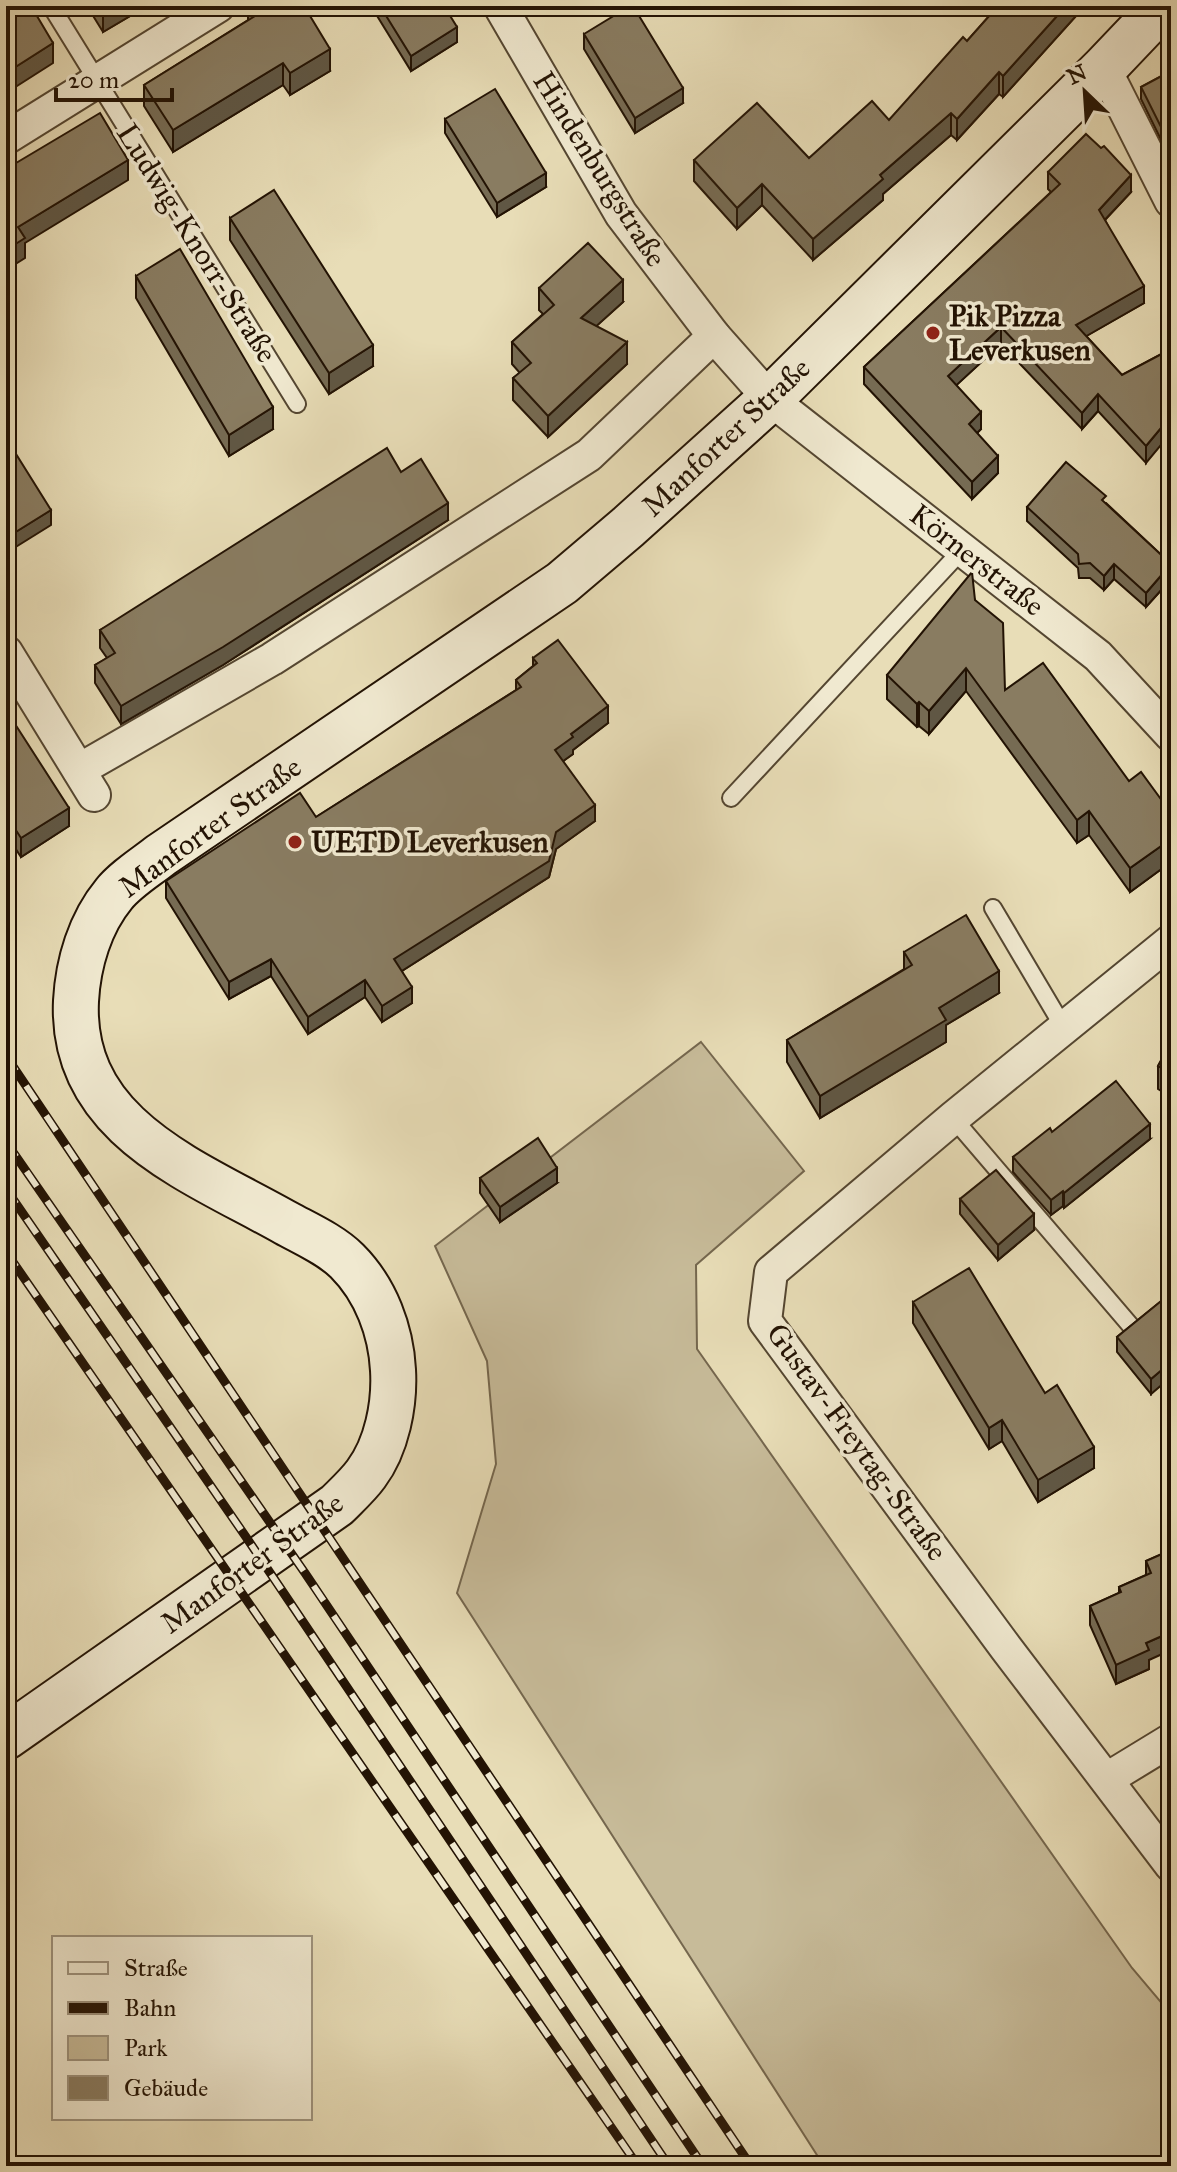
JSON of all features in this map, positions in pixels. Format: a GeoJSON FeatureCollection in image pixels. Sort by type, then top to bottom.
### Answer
{"type":"FeatureCollection","features":[{"type":"Feature","properties":{"kind":"street"},"geometry":{"type":"LineString","coordinates":[[6,138],[218,6]]}},
{"type":"Feature","properties":{"kind":"street","name":"Hindenburgstraße"},"geometry":{"type":"LineString","coordinates":[[500,6],[621,214],[714,336],[770,399]]}},
{"type":"Feature","properties":{"kind":"street","name":"Manforter Straße"},"geometry":{"type":"LineString","coordinates":[[6,1737],[337,1505],[367,1473],[383,1442],[394,1391],[392,1347],[373,1294],[347,1260],[132,1132],[106,1104],[85,1066],[75,1025],[77,980],[89,935],[115,893],[161,855],[562,583],[770,399],[1163,6]]}},
{"type":"Feature","properties":{"kind":"street"},"geometry":{"type":"LineString","coordinates":[[1104,68],[1171,201]]}},
{"type":"Feature","properties":{"kind":"street"},"geometry":{"type":"LineString","coordinates":[[6,652],[86,782],[589,455],[714,336]]}},
{"type":"Feature","properties":{"kind":"street","name":"Körnerstraße"},"geometry":{"type":"LineString","coordinates":[[770,399],[1098,656],[1171,735]]}},
{"type":"Feature","properties":{"kind":"street","name":"Gustav-Freytag-Straße"},"geometry":{"type":"LineString","coordinates":[[1171,941],[953,1118],[771,1272],[765,1321],[1006,1648],[1171,1865]]}},
{"type":"Feature","properties":{"kind":"street"},"geometry":{"type":"LineString","coordinates":[[1107,1779],[1171,1740]]}},
{"type":"Feature","properties":{"kind":"lane","name":"Ludwig-Knorr-Straße"},"geometry":{"type":"LineString","coordinates":[[51,6],[297,404]]}},
{"type":"Feature","properties":{"kind":"lane"},"geometry":{"type":"LineString","coordinates":[[731,798],[963,549]]}},
{"type":"Feature","properties":{"kind":"lane"},"geometry":{"type":"LineString","coordinates":[[993,908],[1064,1028]]}},
{"type":"Feature","properties":{"kind":"lane"},"geometry":{"type":"LineString","coordinates":[[953,1118],[1130,1325]]}},
{"type":"Feature","properties":{"kind":"green space"},"geometry":{"type":"Polygon","coordinates":[[[701,1042],[804,1171],[696,1265],[697,1349],[1132,1968],[1171,2014],[1171,2166],[824,2166],[457,1593],[496,1464],[487,1361],[435,1246],[701,1042]]]}},
{"type":"Feature","properties":{"kind":"building"},"geometry":{"type":"Polygon","coordinates":[[[10,6],[31,6],[53,43],[6,73],[6,9],[10,6]]]}},
{"type":"Feature","properties":{"kind":"building"},"geometry":{"type":"Polygon","coordinates":[[[99,6],[115,6],[103,13],[99,6]]]}},
{"type":"Feature","properties":{"kind":"building"},"geometry":{"type":"Polygon","coordinates":[[[248,6],[304,6],[330,49],[290,73],[283,63],[173,130],[144,85],[255,16],[248,6]]]}},
{"type":"Feature","properties":{"kind":"building"},"geometry":{"type":"Polygon","coordinates":[[[380,6],[444,6],[457,27],[411,56],[380,6]]]}},
{"type":"Feature","properties":{"kind":"building"},"geometry":{"type":"Polygon","coordinates":[[[633,6],[683,88],[635,118],[584,34],[633,6]]]}},
{"type":"Feature","properties":{"kind":"building"},"geometry":{"type":"Polygon","coordinates":[[[998,6],[1066,6],[1003,76],[999,72],[957,119],[951,113],[880,175],[883,179],[813,239],[762,184],[737,208],[694,160],[757,103],[809,158],[872,101],[889,120],[963,37],[967,41],[998,6]]]}},
{"type":"Feature","properties":{"kind":"building"},"geometry":{"type":"Polygon","coordinates":[[[1171,71],[1171,147],[1141,87],[1171,71]]]}},
{"type":"Feature","properties":{"kind":"building"},"geometry":{"type":"Polygon","coordinates":[[[495,89],[546,173],[497,203],[445,119],[495,89]]]}},
{"type":"Feature","properties":{"kind":"building"},"geometry":{"type":"Polygon","coordinates":[[[100,113],[128,160],[18,227],[25,238],[6,250],[6,169],[100,113]]]}},
{"type":"Feature","properties":{"kind":"building"},"geometry":{"type":"Polygon","coordinates":[[[1086,134],[1101,148],[1104,146],[1131,175],[1099,210],[1144,286],[1076,325],[1122,375],[1171,349],[1171,416],[1146,446],[1098,394],[1082,413],[1001,327],[948,376],[981,412],[969,424],[998,456],[972,482],[864,367],[1060,184],[1048,172],[1086,134]]]}},
{"type":"Feature","properties":{"kind":"building"},"geometry":{"type":"Polygon","coordinates":[[[274,190],[373,345],[329,373],[230,218],[274,190]]]}},
{"type":"Feature","properties":{"kind":"building"},"geometry":{"type":"Polygon","coordinates":[[[588,243],[623,280],[581,318],[627,342],[548,416],[513,378],[531,363],[512,342],[554,305],[539,288],[588,243]]]}},
{"type":"Feature","properties":{"kind":"building"},"geometry":{"type":"Polygon","coordinates":[[[180,249],[273,407],[229,435],[136,276],[180,249]]]}},
{"type":"Feature","properties":{"kind":"building"},"geometry":{"type":"Polygon","coordinates":[[[6,438],[51,510],[6,538],[6,438]]]}},
{"type":"Feature","properties":{"kind":"building"},"geometry":{"type":"Polygon","coordinates":[[[387,448],[401,472],[421,459],[448,503],[223,647],[121,706],[95,665],[115,653],[100,630],[387,448]]]}},
{"type":"Feature","properties":{"kind":"building"},"geometry":{"type":"Polygon","coordinates":[[[1066,462],[1106,496],[1102,500],[1171,564],[1146,593],[1114,564],[1104,576],[1090,563],[1079,564],[1078,554],[1027,507],[1066,462]]]}},
{"type":"Feature","properties":{"kind":"building"},"geometry":{"type":"Polygon","coordinates":[[[972,572],[975,600],[1003,623],[1005,690],[1043,663],[1129,781],[1141,772],[1171,813],[1171,839],[1130,868],[1089,811],[1077,820],[966,668],[929,711],[919,702],[917,704],[887,675],[972,572]]]}},
{"type":"Feature","properties":{"kind":"building"},"geometry":{"type":"Polygon","coordinates":[[[1171,576],[1171,594],[1163,582],[1171,576]]]}},
{"type":"Feature","properties":{"kind":"building"},"geometry":{"type":"Polygon","coordinates":[[[558,640],[608,706],[555,750],[595,805],[556,832],[549,861],[394,959],[412,987],[382,1006],[365,980],[308,1017],[271,959],[229,982],[166,881],[300,793],[316,817],[521,687],[516,680],[537,663],[533,658],[558,640]]]}},
{"type":"Feature","properties":{"kind":"building"},"geometry":{"type":"Polygon","coordinates":[[[6,710],[69,808],[21,838],[6,815],[6,710]]]}},
{"type":"Feature","properties":{"kind":"building"},"geometry":{"type":"Polygon","coordinates":[[[966,915],[999,971],[939,1008],[946,1020],[820,1096],[787,1040],[912,965],[904,952],[966,915]]]}},
{"type":"Feature","properties":{"kind":"building"},"geometry":{"type":"Polygon","coordinates":[[[1171,1042],[1171,1073],[1158,1066],[1171,1042]]]}},
{"type":"Feature","properties":{"kind":"building"},"geometry":{"type":"Polygon","coordinates":[[[1116,1081],[1150,1124],[1051,1200],[1013,1157],[1050,1128],[1052,1132],[1116,1081]]]}},
{"type":"Feature","properties":{"kind":"building"},"geometry":{"type":"Polygon","coordinates":[[[538,1138],[557,1168],[500,1207],[480,1178],[538,1138]]]}},
{"type":"Feature","properties":{"kind":"building"},"geometry":{"type":"Polygon","coordinates":[[[996,1170],[1034,1214],[998,1245],[960,1199],[996,1170]]]}},
{"type":"Feature","properties":{"kind":"building"},"geometry":{"type":"Polygon","coordinates":[[[969,1268],[1045,1393],[1057,1385],[1094,1447],[1038,1480],[1002,1420],[989,1428],[913,1302],[969,1268]]]}},
{"type":"Feature","properties":{"kind":"building"},"geometry":{"type":"Polygon","coordinates":[[[1171,1293],[1171,1362],[1151,1379],[1117,1337],[1171,1293]]]}},
{"type":"Feature","properties":{"kind":"building"},"geometry":{"type":"Polygon","coordinates":[[[1171,1550],[1171,1632],[1146,1643],[1149,1650],[1116,1665],[1090,1606],[1121,1592],[1119,1587],[1151,1573],[1146,1561],[1171,1550]]]}},
{"type":"Feature","properties":{"kind":"railway"},"geometry":{"type":"LineString","coordinates":[[6,1056],[751,2166]]}},
{"type":"Feature","properties":{"kind":"railway"},"geometry":{"type":"LineString","coordinates":[[6,1142],[305,1573],[703,2166]]}},
{"type":"Feature","properties":{"kind":"railway"},"geometry":{"type":"LineString","coordinates":[[6,1189],[246,1537],[669,2166]]}},
{"type":"Feature","properties":{"kind":"railway"},"geometry":{"type":"LineString","coordinates":[[6,1252],[638,2166]]}},
{"type":"Feature","properties":{"kind":"place","name":"Pik Pizza Leverkusen"},"geometry":{"type":"Point","coordinates":[933,333]}},
{"type":"Feature","properties":{"kind":"place","name":"UETD Leverkusen"},"geometry":{"type":"Point","coordinates":[295,842]}}]}
